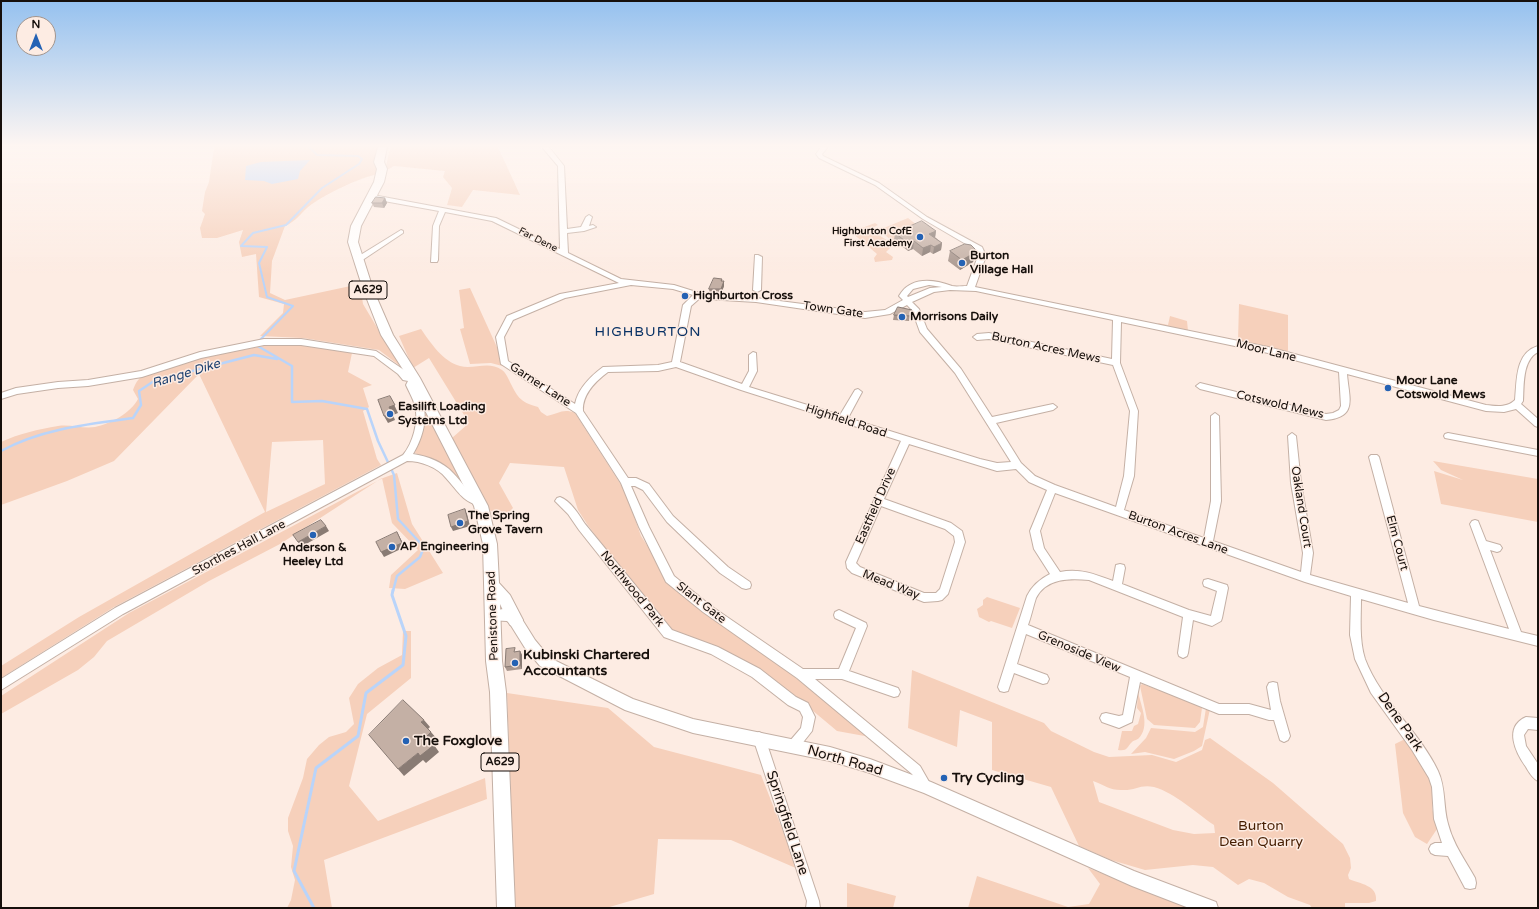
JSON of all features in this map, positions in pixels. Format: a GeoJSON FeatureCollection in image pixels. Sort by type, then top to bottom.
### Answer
{"type":"FeatureCollection","features":[{"type":"Feature","properties":{"kind":"highway","name":"Penistone Road"},"geometry":{"type":"LineString","coordinates":[[376,189],[373,197],[356,226],[353,242],[358,260],[387,335],[414,378],[479,502],[490,544],[506,908]]}},
{"type":"Feature","properties":{"kind":"highway"},"geometry":{"type":"LineString","coordinates":[[492,586],[505,600],[515,620]]}},
{"type":"Feature","properties":{"kind":"main road"},"geometry":{"type":"LineString","coordinates":[[494,616],[510,616],[515,620]]}},
{"type":"Feature","properties":{"kind":"main road","name":"North Road"},"geometry":{"type":"LineString","coordinates":[[515,620],[530,644],[545,662],[630,705],[693,726],[759,738],[870,766],[926,787],[1132,878],[1210,908]]}},
{"type":"Feature","properties":{"kind":"street"},"geometry":{"type":"LineString","coordinates":[[562,189],[564,253]]}},
{"type":"Feature","properties":{"kind":"street"},"geometry":{"type":"LineString","coordinates":[[885,189],[925,218],[978,250],[982,256],[970,289]]}},
{"type":"Feature","properties":{"kind":"street","name":"Far Dene"},"geometry":{"type":"LineString","coordinates":[[373,197],[442,209],[502,222],[607,276],[630,283],[674,287],[698,295]]}},
{"type":"Feature","properties":{"kind":"street"},"geometry":{"type":"LineString","coordinates":[[434,260],[436,226],[442,209]]}},
{"type":"Feature","properties":{"kind":"street"},"geometry":{"type":"LineString","coordinates":[[584,228],[589,217]]}},
{"type":"Feature","properties":{"kind":"street"},"geometry":{"type":"LineString","coordinates":[[563,232],[593,227]]}},
{"type":"Feature","properties":{"kind":"street"},"geometry":{"type":"LineString","coordinates":[[358,260],[401,232]]}},
{"type":"Feature","properties":{"kind":"street"},"geometry":{"type":"LineString","coordinates":[[757,295],[758,257]]}},
{"type":"Feature","properties":{"kind":"street","name":"Garner Lane"},"geometry":{"type":"LineString","coordinates":[[579,411],[504,362],[500,337],[510,318],[556,299],[630,283]]}},
{"type":"Feature","properties":{"kind":"street","name":"Moor Lane"},"geometry":{"type":"LineString","coordinates":[[907,301],[927,292],[950,288],[970,289],[1244,345],[1479,407],[1498,409],[1516,404]]}},
{"type":"Feature","properties":{"kind":"street"},"geometry":{"type":"LineString","coordinates":[[579,411],[578,406],[580,399],[606,368],[658,368],[676,364],[687,305],[698,295]]}},
{"type":"Feature","properties":{"kind":"street","name":"Town Gate"},"geometry":{"type":"LineString","coordinates":[[698,295],[716,298],[757,295],[865,315],[887,312],[907,301]]}},
{"type":"Feature","properties":{"kind":"street","name":"Burton Acres Lane"},"geometry":{"type":"LineString","coordinates":[[907,301],[915,309],[925,334],[958,371],[1018,465],[1032,479],[1052,488],[1305,578],[1415,609],[1538,641]]}},
{"type":"Feature","properties":{"kind":"street"},"geometry":{"type":"LineString","coordinates":[[1117,320],[1116,363],[1134,411],[1129,476],[1119,512]]}},
{"type":"Feature","properties":{"kind":"street","name":"Burton Acres Mews"},"geometry":{"type":"LineString","coordinates":[[977,337],[989,336],[1116,363]]}},
{"type":"Feature","properties":{"kind":"street"},"geometry":{"type":"LineString","coordinates":[[1,396],[16,391],[88,383],[142,374],[200,355],[250,344],[264,342],[301,342],[376,354],[401,372],[406,378],[414,378],[410,385],[420,407],[421,414],[413,447],[403,459]]}},
{"type":"Feature","properties":{"kind":"street"},"geometry":{"type":"LineString","coordinates":[[1538,349],[1529,354],[1524,360],[1519,401],[1516,404],[1538,424]]}},
{"type":"Feature","properties":{"kind":"street"},"geometry":{"type":"LineString","coordinates":[[744,388],[753,371],[754,355]]}},
{"type":"Feature","properties":{"kind":"street","name":"Highfield Road"},"geometry":{"type":"LineString","coordinates":[[676,364],[842,420],[989,466],[1018,465]]}},
{"type":"Feature","properties":{"kind":"street","name":"Cotswold Mews"},"geometry":{"type":"LineString","coordinates":[[1200,386],[1326,417],[1336,416],[1343,412],[1345,406],[1343,371]]}},
{"type":"Feature","properties":{"kind":"street"},"geometry":{"type":"LineString","coordinates":[[842,420],[858,392]]}},
{"type":"Feature","properties":{"kind":"street"},"geometry":{"type":"LineString","coordinates":[[990,421],[1053,407]]}},
{"type":"Feature","properties":{"kind":"street","name":"Slant Gate"},"geometry":{"type":"LineString","coordinates":[[579,411],[625,482],[644,527],[670,579],[708,609],[800,674],[916,770],[926,787]]}},
{"type":"Feature","properties":{"kind":"street"},"geometry":{"type":"LineString","coordinates":[[1208,544],[1216,501],[1215,416]]}},
{"type":"Feature","properties":{"kind":"street","name":"Oakland Court"},"geometry":{"type":"LineString","coordinates":[[1292,436],[1296,483],[1308,553],[1305,578]]}},
{"type":"Feature","properties":{"kind":"street"},"geometry":{"type":"LineString","coordinates":[[1448,436],[1538,453]]}},
{"type":"Feature","properties":{"kind":"street","name":"Eastfield Drive"},"geometry":{"type":"LineString","coordinates":[[856,570],[852,568],[851,562],[906,440]]}},
{"type":"Feature","properties":{"kind":"street","name":"Elm Court"},"geometry":{"type":"LineString","coordinates":[[1374,457],[1382,478],[1415,609]]}},
{"type":"Feature","properties":{"kind":"street"},"geometry":{"type":"LineString","coordinates":[[403,459],[419,458],[445,471],[470,500],[479,502]]}},
{"type":"Feature","properties":{"kind":"street","name":"Storthes Hall Lane"},"geometry":{"type":"LineString","coordinates":[[1,685],[119,611],[403,459]]}},
{"type":"Feature","properties":{"kind":"street"},"geometry":{"type":"LineString","coordinates":[[625,482],[636,482],[646,487],[670,520],[724,570],[746,585]]}},
{"type":"Feature","properties":{"kind":"street"},"geometry":{"type":"LineString","coordinates":[[1052,488],[1035,531],[1039,549],[1057,576]]}},
{"type":"Feature","properties":{"kind":"street","name":"Northwood Park"},"geometry":{"type":"LineString","coordinates":[[560,501],[571,511],[582,527],[668,634],[714,650],[750,670],[792,701],[804,707],[809,717],[806,731],[793,746]]}},
{"type":"Feature","properties":{"kind":"street","name":"Mead Way"},"geometry":{"type":"LineString","coordinates":[[856,570],[924,598],[934,599],[944,591],[958,549],[960,538],[953,528],[879,501]]}},
{"type":"Feature","properties":{"kind":"street"},"geometry":{"type":"LineString","coordinates":[[1475,524],[1517,636]]}},
{"type":"Feature","properties":{"kind":"street"},"geometry":{"type":"LineString","coordinates":[[1484,545],[1497,548]]}},
{"type":"Feature","properties":{"kind":"street"},"geometry":{"type":"LineString","coordinates":[[1117,586],[1120,568]]}},
{"type":"Feature","properties":{"kind":"street"},"geometry":{"type":"LineString","coordinates":[[1004,687],[1023,628],[1029,602],[1035,591],[1044,582],[1057,576],[1080,574],[1097,578],[1189,614],[1212,621],[1217,618],[1223,588],[1208,583]]}},
{"type":"Feature","properties":{"kind":"street","name":"Dene Park"},"geometry":{"type":"LineString","coordinates":[[1356,593],[1356,635],[1359,658],[1367,674],[1425,760],[1434,776],[1438,790],[1438,810],[1442,828],[1470,883]]}},
{"type":"Feature","properties":{"kind":"street"},"geometry":{"type":"LineString","coordinates":[[1183,653],[1189,614]]}},
{"type":"Feature","properties":{"kind":"street"},"geometry":{"type":"LineString","coordinates":[[839,615],[862,626],[842,674]]}},
{"type":"Feature","properties":{"kind":"street","name":"Grenoside View"},"geometry":{"type":"LineString","coordinates":[[1023,628],[1219,709],[1249,709],[1269,715],[1279,715]]}},
{"type":"Feature","properties":{"kind":"street"},"geometry":{"type":"LineString","coordinates":[[1010,666],[1043,679]]}},
{"type":"Feature","properties":{"kind":"street"},"geometry":{"type":"LineString","coordinates":[[800,674],[842,674],[894,692]]}},
{"type":"Feature","properties":{"kind":"street","name":"Grenoside View"},"geometry":{"type":"LineString","coordinates":[[1106,718],[1119,722],[1128,718],[1136,675]]}},
{"type":"Feature","properties":{"kind":"street"},"geometry":{"type":"LineString","coordinates":[[1273,687],[1274,701],[1284,736]]}},
{"type":"Feature","properties":{"kind":"street"},"geometry":{"type":"LineString","coordinates":[[1538,724],[1526,723],[1520,727],[1517,734],[1518,742],[1538,775]]}},
{"type":"Feature","properties":{"kind":"street","name":"Springfield Lane"},"geometry":{"type":"LineString","coordinates":[[759,738],[813,901],[812,908]]}},
{"type":"Feature","properties":{"kind":"street"},"geometry":{"type":"LineString","coordinates":[[1435,850],[1453,850]]}},
{"type":"Feature","properties":{"kind":"green space"},"geometry":{"type":"Polygon","coordinates":[[[206,189],[337,189],[312,204],[292,222],[285,226],[272,261],[270,293],[285,300],[360,284],[363,304],[400,366],[379,350],[303,338],[260,336],[283,313],[284,304],[259,297],[256,254],[242,257],[239,242],[243,230],[217,238],[202,238],[200,228],[205,214],[202,211],[206,189]]]}},
{"type":"Feature","properties":{"kind":"green space"},"geometry":{"type":"Polygon","coordinates":[[[452,189],[517,189],[520,195],[473,190],[462,207],[447,205],[452,189]]]}},
{"type":"Feature","properties":{"kind":"green space"},"geometry":{"type":"Polygon","coordinates":[[[908,218],[921,228],[892,241],[879,230],[908,218]]]}},
{"type":"Feature","properties":{"kind":"green space"},"geometry":{"type":"Polygon","coordinates":[[[875,223],[878,225],[872,228],[877,234],[890,242],[891,247],[886,252],[893,257],[892,260],[875,262],[874,258],[877,254],[851,232],[875,223]]]}},
{"type":"Feature","properties":{"kind":"green space"},"geometry":{"type":"Polygon","coordinates":[[[470,288],[506,367],[491,363],[470,364],[460,329],[464,328],[459,290],[470,288]]]}},
{"type":"Feature","properties":{"kind":"green space"},"geometry":{"type":"Polygon","coordinates":[[[1239,304],[1288,315],[1288,353],[1238,341],[1239,304]]]}},
{"type":"Feature","properties":{"kind":"green space"},"geometry":{"type":"Polygon","coordinates":[[[1170,316],[1187,321],[1188,331],[1159,325],[1158,323],[1168,325],[1170,316]]]}},
{"type":"Feature","properties":{"kind":"green space"},"geometry":{"type":"Polygon","coordinates":[[[421,329],[438,351],[454,364],[465,367],[486,365],[497,367],[502,370],[506,374],[519,398],[538,407],[541,412],[547,416],[564,411],[575,413],[625,491],[641,536],[658,562],[756,649],[777,663],[870,737],[837,731],[800,700],[672,632],[634,587],[587,524],[578,510],[564,467],[510,463],[499,483],[513,508],[507,514],[488,510],[452,438],[469,423],[429,358],[413,368],[399,336],[421,329]]]}},
{"type":"Feature","properties":{"kind":"green space"},"geometry":{"type":"Polygon","coordinates":[[[267,345],[297,345],[352,353],[348,372],[372,385],[363,388],[369,407],[363,411],[377,459],[381,465],[114,607],[1,678],[1,666],[79,617],[265,512],[199,374],[114,461],[67,481],[1,505],[1,442],[21,434],[51,427],[95,427],[107,423],[120,417],[135,404],[138,399],[133,390],[134,387],[139,379],[147,373],[179,363],[267,345]],[[323,440],[272,442],[266,512],[325,484],[323,440]]]}},
{"type":"Feature","properties":{"kind":"green space"},"geometry":{"type":"Polygon","coordinates":[[[425,407],[464,485],[447,467],[415,453],[425,407]]]}},
{"type":"Feature","properties":{"kind":"green space"},"geometry":{"type":"Polygon","coordinates":[[[1433,461],[1538,479],[1538,522],[1441,504],[1434,471],[1463,480],[1441,470],[1433,461]]]}},
{"type":"Feature","properties":{"kind":"green space"},"geometry":{"type":"Polygon","coordinates":[[[397,473],[412,524],[443,573],[405,589],[389,588],[391,575],[418,550],[392,523],[382,478],[397,473]]]}},
{"type":"Feature","properties":{"kind":"green space"},"geometry":{"type":"Polygon","coordinates":[[[377,481],[280,544],[209,581],[107,641],[94,657],[78,670],[1,714],[1,696],[129,613],[377,481]]]}},
{"type":"Feature","properties":{"kind":"green space"},"geometry":{"type":"Polygon","coordinates":[[[987,597],[1020,608],[1012,628],[991,621],[989,622],[979,617],[977,609],[983,605],[983,600],[987,597]]]}},
{"type":"Feature","properties":{"kind":"green space"},"geometry":{"type":"Polygon","coordinates":[[[403,631],[411,631],[411,678],[367,714],[349,786],[378,821],[485,778],[487,799],[324,860],[332,908],[287,908],[291,900],[295,880],[291,867],[293,846],[288,831],[288,818],[303,778],[307,759],[319,745],[329,737],[346,732],[354,724],[349,698],[358,684],[378,668],[402,655],[403,631]]]}},
{"type":"Feature","properties":{"kind":"green space","name":"Burton Dean Quarry"},"geometry":{"type":"Polygon","coordinates":[[[912,670],[1044,723],[1051,731],[1094,752],[1109,757],[1152,755],[1176,762],[1202,750],[1205,740],[1210,738],[1273,783],[1343,844],[1350,858],[1351,868],[1348,875],[1349,879],[1371,888],[1376,896],[1376,901],[1369,903],[1345,903],[1345,908],[1312,908],[1310,905],[1288,897],[1264,883],[1249,879],[1238,885],[1213,867],[1193,865],[1145,870],[1111,860],[1079,846],[1051,787],[992,770],[992,722],[960,710],[957,747],[908,728],[912,670]],[[1093,781],[1099,802],[1173,830],[1194,834],[1215,833],[1214,825],[1177,798],[1162,790],[1149,786],[1128,790],[1111,789],[1093,781]]]}},
{"type":"Feature","properties":{"kind":"green space"},"geometry":{"type":"Polygon","coordinates":[[[1142,684],[1197,704],[1202,708],[1200,722],[1195,728],[1154,725],[1147,719],[1140,686],[1142,684]]]}},
{"type":"Feature","properties":{"kind":"green space"},"geometry":{"type":"Polygon","coordinates":[[[1138,692],[1144,716],[1144,729],[1138,739],[1132,742],[1126,749],[1118,750],[1122,731],[1132,731],[1134,726],[1138,724],[1141,713],[1137,708],[1138,692]]]}},
{"type":"Feature","properties":{"kind":"green space"},"geometry":{"type":"Polygon","coordinates":[[[507,693],[608,708],[654,747],[761,775],[798,869],[731,840],[658,839],[654,894],[606,908],[515,908],[507,693]]]}},
{"type":"Feature","properties":{"kind":"green space"},"geometry":{"type":"Polygon","coordinates":[[[1206,708],[1210,709],[1202,746],[1194,751],[1174,759],[1145,752],[1131,754],[1146,738],[1151,728],[1195,732],[1203,727],[1206,708]]]}},
{"type":"Feature","properties":{"kind":"green space"},"geometry":{"type":"Polygon","coordinates":[[[1405,739],[1432,778],[1434,791],[1432,808],[1437,829],[1427,844],[1415,837],[1403,813],[1395,744],[1405,739]]]}},
{"type":"Feature","properties":{"kind":"green space"},"geometry":{"type":"Polygon","coordinates":[[[1088,868],[1193,908],[968,908],[977,876],[1068,907],[1089,904],[1100,884],[1088,868]]]}},
{"type":"Feature","properties":{"kind":"green space"},"geometry":{"type":"Polygon","coordinates":[[[847,883],[896,896],[893,908],[847,908],[847,883]]]}},
{"type":"Feature","properties":{"kind":"building"},"geometry":{"type":"Polygon","coordinates":[[[376,197],[385,198],[382,203],[372,203],[376,197]]]}},
{"type":"Feature","properties":{"kind":"building"},"geometry":{"type":"Polygon","coordinates":[[[922,221],[936,231],[929,234],[942,243],[934,247],[931,245],[923,248],[914,241],[909,244],[895,233],[922,221]]]}},
{"type":"Feature","properties":{"kind":"building"},"geometry":{"type":"Polygon","coordinates":[[[965,244],[971,245],[976,252],[962,260],[950,251],[965,244]]]}},
{"type":"Feature","properties":{"kind":"building"},"geometry":{"type":"Polygon","coordinates":[[[714,278],[722,279],[721,281],[724,281],[721,289],[709,289],[714,278]]]}},
{"type":"Feature","properties":{"kind":"building"},"geometry":{"type":"Polygon","coordinates":[[[898,307],[912,310],[910,316],[894,315],[898,307]]]}},
{"type":"Feature","properties":{"kind":"building"},"geometry":{"type":"Polygon","coordinates":[[[390,396],[395,405],[389,407],[392,413],[384,416],[378,400],[390,396]]]}},
{"type":"Feature","properties":{"kind":"building"},"geometry":{"type":"Polygon","coordinates":[[[465,509],[468,521],[451,527],[448,515],[465,509]]]}},
{"type":"Feature","properties":{"kind":"building"},"geometry":{"type":"Polygon","coordinates":[[[321,520],[326,526],[298,542],[293,535],[321,520]]]}},
{"type":"Feature","properties":{"kind":"building"},"geometry":{"type":"Polygon","coordinates":[[[397,532],[402,543],[381,552],[376,542],[397,532]]]}},
{"type":"Feature","properties":{"kind":"building","name":"Kubinski Chartered Accountants"},"geometry":{"type":"Polygon","coordinates":[[[515,648],[514,652],[520,651],[520,665],[505,667],[506,649],[515,648]]]}},
{"type":"Feature","properties":{"kind":"building","name":"The Foxglove"},"geometry":{"type":"Polygon","coordinates":[[[403,700],[424,720],[421,722],[431,732],[426,737],[434,745],[420,756],[418,753],[398,769],[369,735],[403,700]]]}},
{"type":"Feature","properties":{"kind":"waterway"},"geometry":{"type":"LineString","coordinates":[[259,341],[293,306],[267,297],[259,263],[267,247],[241,246],[253,233],[286,225],[321,189]]}},
{"type":"Feature","properties":{"kind":"waterway"},"geometry":{"type":"LineString","coordinates":[[256,345],[292,366],[292,402],[322,401],[367,409],[378,441],[394,475],[398,519],[424,547],[420,557],[397,576],[393,591]]}},
{"type":"Feature","properties":{"kind":"waterway","name":"Range Dike"},"geometry":{"type":"LineString","coordinates":[[1,451],[32,437],[48,432],[82,425],[133,418],[141,405],[139,391],[154,381],[254,355],[277,359]]}},
{"type":"Feature","properties":{"kind":"waterway"},"geometry":{"type":"LineString","coordinates":[[314,908],[294,871],[316,768],[358,736],[366,693],[403,665],[406,636],[392,595],[393,590]]}},
{"type":"Feature","properties":{"kind":"place","name":"Highburton CofE First Academy"},"geometry":{"type":"Point","coordinates":[920,237]}},
{"type":"Feature","properties":{"kind":"place","name":"Burton Village Hall"},"geometry":{"type":"Point","coordinates":[962,263]}},
{"type":"Feature","properties":{"kind":"place","name":"Highburton Cross"},"geometry":{"type":"Point","coordinates":[685,296]}},
{"type":"Feature","properties":{"kind":"place","name":"Morrisons Daily"},"geometry":{"type":"Point","coordinates":[902,317]}},
{"type":"Feature","properties":{"kind":"place","name":"Moor Lane Cotswold Mews"},"geometry":{"type":"Point","coordinates":[1388,388]}},
{"type":"Feature","properties":{"kind":"place","name":"Easilift Loading Systems Ltd"},"geometry":{"type":"Point","coordinates":[390,414]}},
{"type":"Feature","properties":{"kind":"place","name":"The Spring Grove Tavern"},"geometry":{"type":"Point","coordinates":[460,523]}},
{"type":"Feature","properties":{"kind":"place","name":"Anderson & Heeley Ltd"},"geometry":{"type":"Point","coordinates":[313,535]}},
{"type":"Feature","properties":{"kind":"place","name":"AP Engineering"},"geometry":{"type":"Point","coordinates":[392,547]}},
{"type":"Feature","properties":{"kind":"place","name":"Kubinski Chartered Accountants"},"geometry":{"type":"Point","coordinates":[515,663]}},
{"type":"Feature","properties":{"kind":"place","name":"The Foxglove"},"geometry":{"type":"Point","coordinates":[406,741]}},
{"type":"Feature","properties":{"kind":"place","name":"Try Cycling"},"geometry":{"type":"Point","coordinates":[944,778]}},
{"type":"Feature","properties":{"kind":"district","name":"HIGHBURTON"},"geometry":{"type":"Point","coordinates":[648,332]}}]}
